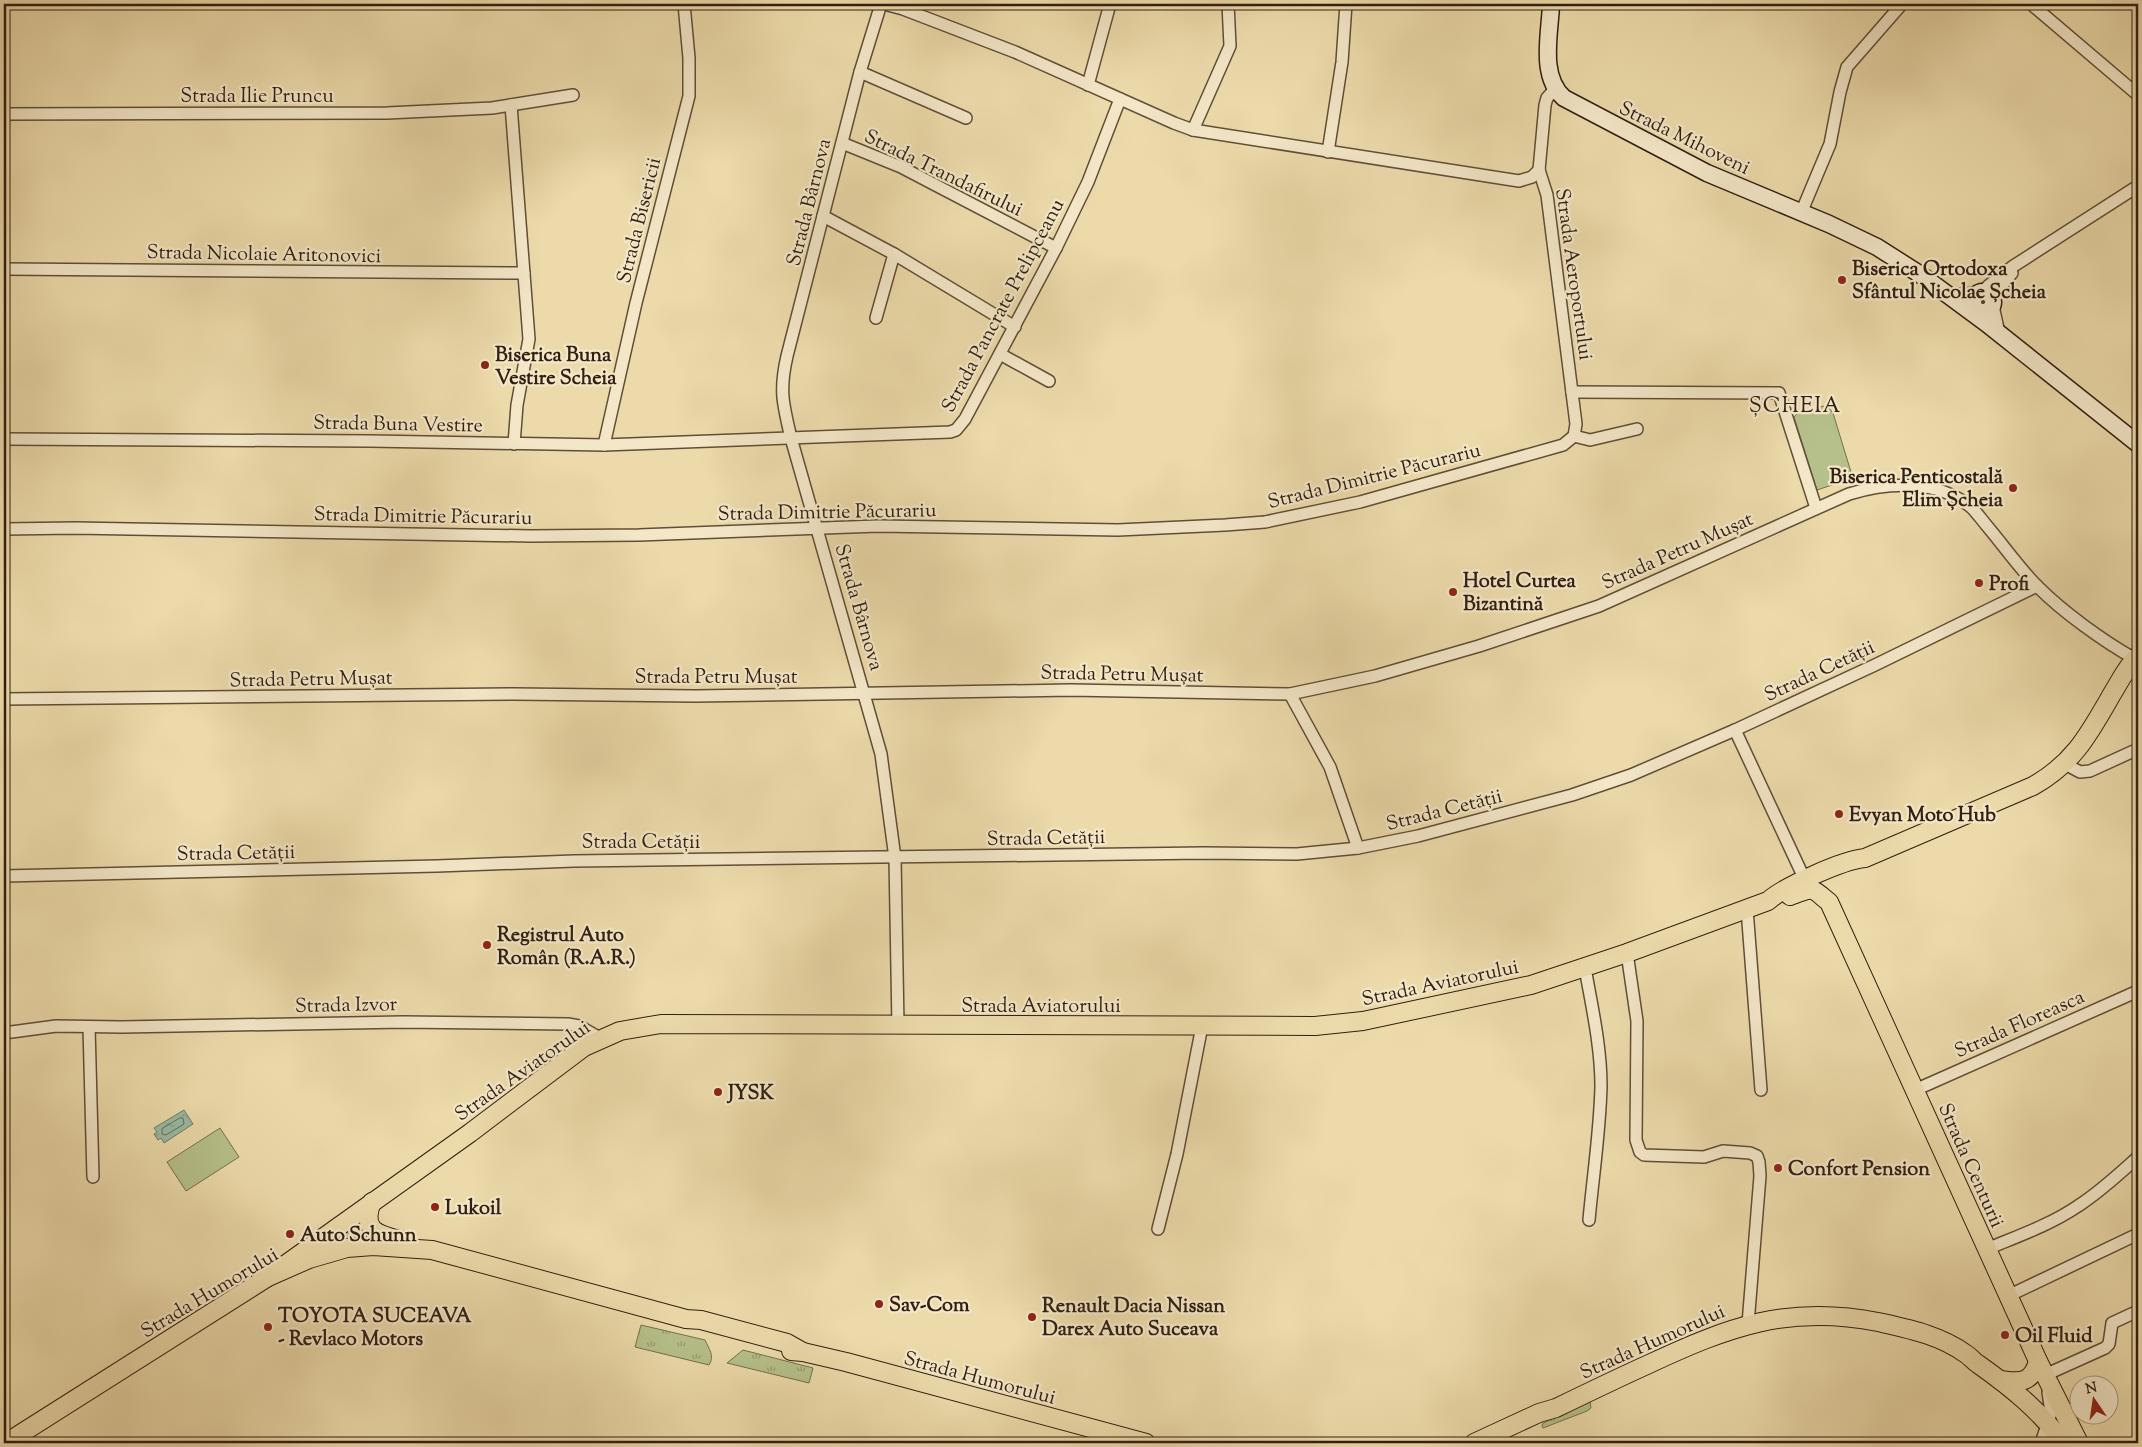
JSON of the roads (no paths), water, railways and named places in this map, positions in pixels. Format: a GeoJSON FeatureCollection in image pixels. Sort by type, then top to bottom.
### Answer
{"type":"FeatureCollection","features":[{"type":"Feature","properties":{"kind":"main road"},"geometry":{"type":"LineString","coordinates":[[1551,4],[1548,62],[1550,76],[1555,89]]}},
{"type":"Feature","properties":{"kind":"main road","name":"Strada Mihoveni"},"geometry":{"type":"LineString","coordinates":[[1555,89],[1572,104],[1669,155],[1877,247],[1948,295],[1983,304],[1999,333],[2138,444]]}},
{"type":"Feature","properties":{"kind":"main road"},"geometry":{"type":"LineString","coordinates":[[1829,902],[1831,883],[1837,877],[1861,866],[1865,858],[2045,780],[2065,764],[2094,726],[2137,658]]}},
{"type":"Feature","properties":{"kind":"main road","name":"Strada Aviatorului"},"geometry":{"type":"LineString","coordinates":[[268,1277],[470,1132],[557,1066],[600,1038],[633,1028],[661,1024],[1287,1027],[1363,1021],[1531,985],[1585,968],[1768,901],[1778,893],[1805,880],[1854,859],[1865,858]]}},
{"type":"Feature","properties":{"kind":"main road"},"geometry":{"type":"LineString","coordinates":[[1768,901],[1779,901],[1810,890],[1820,893],[1829,902]]}},
{"type":"Feature","properties":{"kind":"main road","name":"Strada Centurii"},"geometry":{"type":"LineString","coordinates":[[1829,902],[2008,1296],[2079,1443]]}},
{"type":"Feature","properties":{"kind":"main road"},"geometry":{"type":"LineString","coordinates":[[372,1202],[367,1216],[373,1230],[387,1237],[432,1250]]}},
{"type":"Feature","properties":{"kind":"main road","name":"Strada Humorului"},"geometry":{"type":"LineString","coordinates":[[6,1443],[268,1277],[309,1259],[347,1248],[380,1246],[432,1250],[686,1319],[700,1320],[786,1343],[803,1352],[1146,1443]]}},
{"type":"Feature","properties":{"kind":"main road","name":"Strada Humorului"},"geometry":{"type":"LineString","coordinates":[[1474,1443],[1539,1413],[1556,1408],[1706,1338],[1748,1324],[1805,1315],[1853,1318],[1886,1324],[1975,1362],[2000,1380],[2049,1423],[2063,1443]]}},
{"type":"Feature","properties":{"kind":"main road"},"geometry":{"type":"LineString","coordinates":[[2000,1380],[2014,1382],[2026,1379],[2034,1373],[2044,1372]]}},
{"type":"Feature","properties":{"kind":"main road","name":"Strada Humorului"},"geometry":{"type":"LineString","coordinates":[[1486,1443],[1540,1419],[1556,1408]]}},
{"type":"Feature","properties":{"kind":"main road"},"geometry":{"type":"LineString","coordinates":[[2049,1423],[2060,1430],[2070,1443]]}},
{"type":"Feature","properties":{"kind":"street","name":"Strada Bisericii"},"geometry":{"type":"LineString","coordinates":[[604,445],[636,303],[689,96],[689,58],[684,4]]}},
{"type":"Feature","properties":{"kind":"street","name":"Strada Aeroportului"},"geometry":{"type":"LineString","coordinates":[[887,4],[1016,52],[1193,130],[1519,181],[1532,177],[1539,170],[1547,195],[1576,424],[1574,436]]}},
{"type":"Feature","properties":{"kind":"street","name":"Strada Bârnova"},"geometry":{"type":"LineString","coordinates":[[887,4],[860,72],[782,379],[782,392],[791,438],[882,754],[895,858],[898,1026]]}},
{"type":"Feature","properties":{"kind":"street"},"geometry":{"type":"LineString","coordinates":[[1088,85],[1110,4]]}},
{"type":"Feature","properties":{"kind":"street"},"geometry":{"type":"LineString","coordinates":[[1193,130],[1230,46],[1228,4]]}},
{"type":"Feature","properties":{"kind":"street"},"geometry":{"type":"LineString","coordinates":[[1328,152],[1342,62],[1346,4]]}},
{"type":"Feature","properties":{"kind":"street"},"geometry":{"type":"LineString","coordinates":[[1802,213],[1830,144],[1847,67],[1902,4]]}},
{"type":"Feature","properties":{"kind":"street"},"geometry":{"type":"LineString","coordinates":[[2031,4],[2138,95]]}},
{"type":"Feature","properties":{"kind":"street"},"geometry":{"type":"LineString","coordinates":[[860,72],[966,118]]}},
{"type":"Feature","properties":{"kind":"street"},"geometry":{"type":"LineString","coordinates":[[1539,170],[1546,105],[1548,98],[1555,89]]}},
{"type":"Feature","properties":{"kind":"street","name":"Strada Ilie Pruncu"},"geometry":{"type":"LineString","coordinates":[[4,114],[386,113],[473,110],[511,106],[573,94]]}},
{"type":"Feature","properties":{"kind":"street","name":"Strada Pancrate Prelipceanu"},"geometry":{"type":"LineString","coordinates":[[791,438],[950,432],[962,425],[1056,248],[1088,182],[1120,99]]}},
{"type":"Feature","properties":{"kind":"street"},"geometry":{"type":"LineString","coordinates":[[511,106],[528,348],[517,405],[514,444]]}},
{"type":"Feature","properties":{"kind":"street","name":"Strada Trandafirului"},"geometry":{"type":"LineString","coordinates":[[842,143],[901,167],[1056,248]]}},
{"type":"Feature","properties":{"kind":"street"},"geometry":{"type":"LineString","coordinates":[[1983,304],[2020,264],[2138,186]]}},
{"type":"Feature","properties":{"kind":"street"},"geometry":{"type":"LineString","coordinates":[[823,216],[894,254],[1015,327]]}},
{"type":"Feature","properties":{"kind":"street"},"geometry":{"type":"LineString","coordinates":[[876,318],[894,254]]}},
{"type":"Feature","properties":{"kind":"street","name":"Strada Nicolaie Aritonovici"},"geometry":{"type":"LineString","coordinates":[[4,269],[524,273]]}},
{"type":"Feature","properties":{"kind":"street"},"geometry":{"type":"LineString","coordinates":[[1000,354],[1049,381]]}},
{"type":"Feature","properties":{"kind":"street"},"geometry":{"type":"LineString","coordinates":[[1572,392],[1778,393],[1816,508]]}},
{"type":"Feature","properties":{"kind":"street"},"geometry":{"type":"LineString","coordinates":[[1574,436],[1590,440],[1636,429]]}},
{"type":"Feature","properties":{"kind":"street","name":"Strada Dimitrie Păcurariu"},"geometry":{"type":"LineString","coordinates":[[4,529],[75,528],[531,536],[639,535],[817,528],[947,526],[1118,530],[1225,525],[1265,522],[1360,502],[1562,445],[1574,436]]}},
{"type":"Feature","properties":{"kind":"street","name":"Strada Buna Vestire"},"geometry":{"type":"LineString","coordinates":[[4,439],[604,445],[791,438]]}},
{"type":"Feature","properties":{"kind":"street","name":"Strada Petru Mușat"},"geometry":{"type":"LineString","coordinates":[[4,699],[514,694],[686,696],[1071,690],[1290,694],[1375,676],[1479,646],[1568,617],[1624,596],[1849,494],[1879,486],[1900,484],[1932,488],[1954,496],[1972,508],[2037,586],[2053,602],[2137,658]]}},
{"type":"Feature","properties":{"kind":"street","name":"Strada Cetății"},"geometry":{"type":"LineString","coordinates":[[4,876],[574,861],[1204,853],[1297,854],[1358,848],[1418,836],[1572,795],[1631,775],[1735,730],[1875,665],[2037,586]]}},
{"type":"Feature","properties":{"kind":"street"},"geometry":{"type":"LineString","coordinates":[[1290,694],[1330,767],[1358,848]]}},
{"type":"Feature","properties":{"kind":"street"},"geometry":{"type":"LineString","coordinates":[[1735,730],[1805,880]]}},
{"type":"Feature","properties":{"kind":"street"},"geometry":{"type":"LineString","coordinates":[[2065,764],[2080,772],[2090,772],[2138,749]]}},
{"type":"Feature","properties":{"kind":"street"},"geometry":{"type":"LineString","coordinates":[[1747,909],[1761,1090]]}},
{"type":"Feature","properties":{"kind":"street"},"geometry":{"type":"LineString","coordinates":[[1627,953],[1637,1021],[1636,1140],[1640,1152],[1644,1155],[1704,1157],[1723,1151],[1750,1153],[1756,1156],[1759,1162],[1760,1176],[1748,1324]]}},
{"type":"Feature","properties":{"kind":"street"},"geometry":{"type":"LineString","coordinates":[[1585,968],[1599,1058],[1600,1085],[1598,1129],[1588,1220]]}},
{"type":"Feature","properties":{"kind":"street","name":"Strada Floreasca"},"geometry":{"type":"LineString","coordinates":[[1915,1090],[2138,991]]}},
{"type":"Feature","properties":{"kind":"street","name":"Strada Izvor"},"geometry":{"type":"LineString","coordinates":[[4,1033],[41,1026],[89,1027],[403,1022],[558,1023],[578,1026],[600,1038]]}},
{"type":"Feature","properties":{"kind":"street"},"geometry":{"type":"LineString","coordinates":[[1158,1229],[1176,1154],[1202,1026]]}},
{"type":"Feature","properties":{"kind":"street"},"geometry":{"type":"LineString","coordinates":[[89,1027],[93,1177]]}},
{"type":"Feature","properties":{"kind":"street"},"geometry":{"type":"LineString","coordinates":[[1987,1249],[2046,1224],[2077,1206],[2100,1191],[2138,1157]]}},
{"type":"Feature","properties":{"kind":"street"},"geometry":{"type":"LineString","coordinates":[[2008,1296],[2138,1234]]}},
{"type":"Feature","properties":{"kind":"street"},"geometry":{"type":"LineString","coordinates":[[2042,1443],[2049,1423],[2051,1407],[2044,1372],[2105,1348],[2109,1344],[2112,1324],[2138,1311]]}},
{"type":"Feature","properties":{"kind":"water"},"geometry":{"type":"Polygon","coordinates":[[[184,1110],[193,1124],[164,1143],[161,1138],[158,1140],[154,1134],[157,1132],[154,1128],[184,1110]]]}},
{"type":"Feature","properties":{"kind":"place","name":"Biserica Ortodoxa Sfântul Nicolae Șcheia"},"geometry":{"type":"Point","coordinates":[1842,280]}},
{"type":"Feature","properties":{"kind":"place","name":"Biserica Buna Vestire Scheia"},"geometry":{"type":"Point","coordinates":[485,365]}},
{"type":"Feature","properties":{"kind":"place","name":"Biserica Penticostală Elim Șcheia"},"geometry":{"type":"Point","coordinates":[2013,488]}},
{"type":"Feature","properties":{"kind":"place","name":"Profi"},"geometry":{"type":"Point","coordinates":[1979,583]}},
{"type":"Feature","properties":{"kind":"place","name":"Hotel Curtea Bizantină"},"geometry":{"type":"Point","coordinates":[1453,592]}},
{"type":"Feature","properties":{"kind":"place","name":"Evyan Moto Hub"},"geometry":{"type":"Point","coordinates":[1839,814]}},
{"type":"Feature","properties":{"kind":"place","name":"Registrul Auto Român (R.A.R.)"},"geometry":{"type":"Point","coordinates":[487,945]}},
{"type":"Feature","properties":{"kind":"place","name":"JYSK"},"geometry":{"type":"Point","coordinates":[718,1092]}},
{"type":"Feature","properties":{"kind":"place","name":"Confort Pension"},"geometry":{"type":"Point","coordinates":[1778,1168]}},
{"type":"Feature","properties":{"kind":"place","name":"Lukoil"},"geometry":{"type":"Point","coordinates":[435,1207]}},
{"type":"Feature","properties":{"kind":"place","name":"Auto Schunn"},"geometry":{"type":"Point","coordinates":[290,1234]}},
{"type":"Feature","properties":{"kind":"place","name":"Sav-Com"},"geometry":{"type":"Point","coordinates":[879,1304]}},
{"type":"Feature","properties":{"kind":"place","name":"Renault Dacia Nissan Darex Auto Suceava"},"geometry":{"type":"Point","coordinates":[1032,1317]}},
{"type":"Feature","properties":{"kind":"place","name":"TOYOTA SUCEAVA - Revlaco Motors"},"geometry":{"type":"Point","coordinates":[268,1327]}},
{"type":"Feature","properties":{"kind":"place","name":"Oil Fluid"},"geometry":{"type":"Point","coordinates":[2005,1335]}},
{"type":"Feature","properties":{"kind":"district","name":"ȘCHEIA"},"geometry":{"type":"Point","coordinates":[1795,404]}}]}
